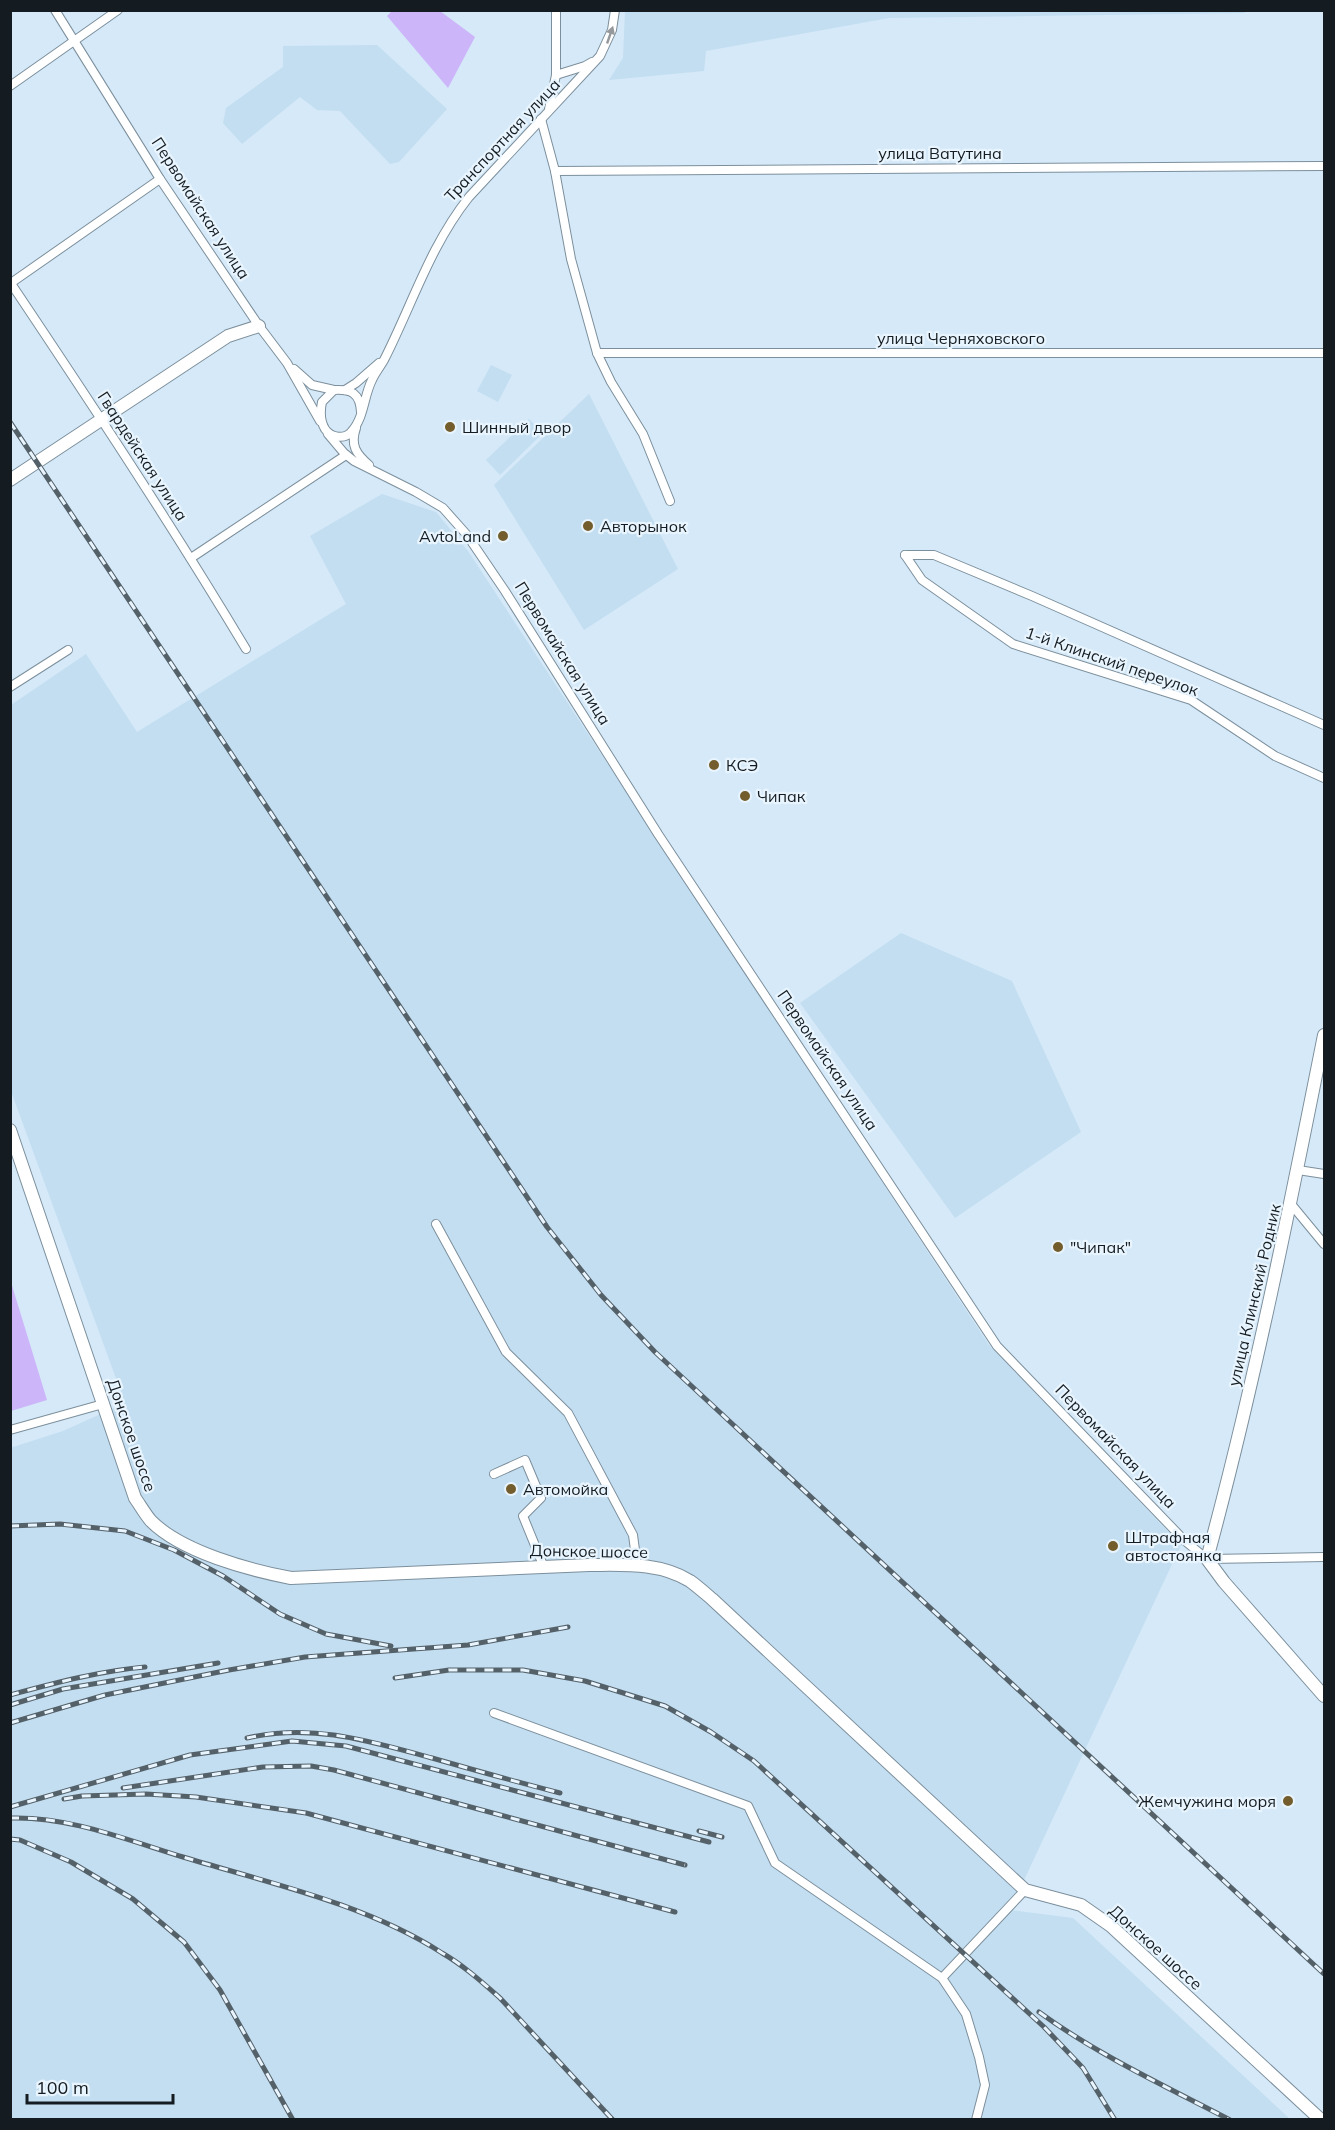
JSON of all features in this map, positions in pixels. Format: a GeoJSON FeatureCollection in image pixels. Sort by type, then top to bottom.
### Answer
{"type":"FeatureCollection","features":[{"type":"Feature","properties":{"kind":"main road"},"geometry":{"type":"LineString","coordinates":[[10,480],[228,336],[259,326]]}},
{"type":"Feature","properties":{"kind":"main road","name":"улица Клинский Родник"},"geometry":{"type":"LineString","coordinates":[[1207,1559],[1232,1466],[1291,1204],[1324,1035]]}},
{"type":"Feature","properties":{"kind":"main road","name":"Донское шоссе"},"geometry":{"type":"LineString","coordinates":[[10,1130],[135,1498],[150,1520],[172,1537],[256,1572],[291,1578],[543,1565],[637,1565],[663,1569],[689,1581],[712,1599],[1025,1890],[1081,1905],[1111,1926],[1321,2120]]}},
{"type":"Feature","properties":{"kind":"main road","name":"Первомайская улица"},"geometry":{"type":"LineString","coordinates":[[1207,1559],[1224,1582],[1324,1696]]}},
{"type":"Feature","properties":{"kind":"street","name":"Первомайская улица"},"geometry":{"type":"LineString","coordinates":[[55,10],[160,179],[259,326],[287,363],[321,423]]}},
{"type":"Feature","properties":{"kind":"street"},"geometry":{"type":"LineString","coordinates":[[10,86],[76,42],[118,10]]}},
{"type":"Feature","properties":{"kind":"street"},"geometry":{"type":"LineString","coordinates":[[556,10],[554,93],[544,116],[571,259],[597,353],[611,382],[643,434],[670,501]]}},
{"type":"Feature","properties":{"kind":"street","name":"Транспортная улица"},"geometry":{"type":"LineString","coordinates":[[361,412],[372,380],[454,216],[600,56],[612,30],[615,10]]}},
{"type":"Feature","properties":{"kind":"street"},"geometry":{"type":"LineString","coordinates":[[556,75],[585,66],[600,56]]}},
{"type":"Feature","properties":{"kind":"street","name":"улица Ватутина"},"geometry":{"type":"LineString","coordinates":[[555,171],[1324,166]]}},
{"type":"Feature","properties":{"kind":"street"},"geometry":{"type":"LineString","coordinates":[[11,282],[160,179]]}},
{"type":"Feature","properties":{"kind":"street","name":"Гвардейская улица"},"geometry":{"type":"LineString","coordinates":[[11,282],[102,419],[246,649]]}},
{"type":"Feature","properties":{"kind":"street","name":"улица Черняховского"},"geometry":{"type":"LineString","coordinates":[[597,353],[1324,353]]}},
{"type":"Feature","properties":{"kind":"street"},"geometry":{"type":"LineString","coordinates":[[345,390],[384,359]]}},
{"type":"Feature","properties":{"kind":"street"},"geometry":{"type":"LineString","coordinates":[[287,363],[312,385],[345,390],[356,396],[360,402],[361,412],[353,437],[357,453],[370,466],[387,477]]}},
{"type":"Feature","properties":{"kind":"street"},"geometry":{"type":"LineString","coordinates":[[334,390],[322,402],[321,423],[328,434],[336,437],[346,436],[357,424]]}},
{"type":"Feature","properties":{"kind":"street","name":"Первомайская улица"},"geometry":{"type":"LineString","coordinates":[[328,434],[346,455],[366,468],[437,504],[468,535],[658,834],[997,1346],[1185,1541],[1207,1559]]}},
{"type":"Feature","properties":{"kind":"street"},"geometry":{"type":"LineString","coordinates":[[191,558],[346,455]]}},
{"type":"Feature","properties":{"kind":"street","name":"1-й Клинский переулок"},"geometry":{"type":"LineString","coordinates":[[1324,725],[934,555],[905,555],[922,580],[1013,644],[1191,700],[1275,756],[1324,778]]}},
{"type":"Feature","properties":{"kind":"street"},"geometry":{"type":"LineString","coordinates":[[10,687],[69,650]]}},
{"type":"Feature","properties":{"kind":"street"},"geometry":{"type":"LineString","coordinates":[[1298,1170],[1324,1174]]}},
{"type":"Feature","properties":{"kind":"street"},"geometry":{"type":"LineString","coordinates":[[1291,1204],[1324,1244]]}},
{"type":"Feature","properties":{"kind":"street"},"geometry":{"type":"LineString","coordinates":[[436,1224],[507,1352],[568,1413],[633,1535],[637,1565]]}},
{"type":"Feature","properties":{"kind":"street"},"geometry":{"type":"LineString","coordinates":[[10,1430],[103,1404]]}},
{"type":"Feature","properties":{"kind":"street"},"geometry":{"type":"LineString","coordinates":[[494,1474],[525,1460],[541,1498],[523,1516],[543,1565]]}},
{"type":"Feature","properties":{"kind":"street"},"geometry":{"type":"LineString","coordinates":[[1207,1559],[1324,1557]]}},
{"type":"Feature","properties":{"kind":"street"},"geometry":{"type":"LineString","coordinates":[[494,1713],[748,1806],[775,1863],[942,1978],[966,2014],[979,2057],[985,2085],[976,2120]]}},
{"type":"Feature","properties":{"kind":"street"},"geometry":{"type":"LineString","coordinates":[[942,1978],[1025,1890]]}},
{"type":"Feature","properties":{"kind":"shaded area"},"geometry":{"type":"Polygon","coordinates":[[[392,11],[440,11],[475,37],[448,88],[387,16],[392,11]]]}},
{"type":"Feature","properties":{"kind":"shaded area"},"geometry":{"type":"Polygon","coordinates":[[[625,11],[1245,11],[1245,13],[889,18],[706,51],[704,71],[609,80],[623,58],[625,11]]]}},
{"type":"Feature","properties":{"kind":"shaded area"},"geometry":{"type":"Polygon","coordinates":[[[377,45],[447,109],[399,162],[390,164],[340,111],[317,110],[300,97],[242,144],[223,123],[226,108],[283,67],[283,46],[377,45]]]}},
{"type":"Feature","properties":{"kind":"shaded area"},"geometry":{"type":"Polygon","coordinates":[[[491,365],[512,375],[498,402],[477,391],[491,365]]]}},
{"type":"Feature","properties":{"kind":"shaded area","name":"Авторынок"},"geometry":{"type":"Polygon","coordinates":[[[589,394],[678,569],[584,630],[494,485],[589,394]]]}},
{"type":"Feature","properties":{"kind":"shaded area"},"geometry":{"type":"Polygon","coordinates":[[[529,419],[543,433],[500,475],[486,460],[529,419]]]}},
{"type":"Feature","properties":{"kind":"shaded area"},"geometry":{"type":"Polygon","coordinates":[[[382,494],[436,512],[468,551],[989,1345],[1181,1545],[1010,1910],[1073,1918],[1290,2119],[11,2119],[10,1448],[63,1431],[125,1403],[11,1091],[11,705],[86,654],[137,732],[346,604],[310,536],[382,494]]]}},
{"type":"Feature","properties":{"kind":"shaded area"},"geometry":{"type":"Polygon","coordinates":[[[901,933],[1012,981],[1081,1132],[955,1218],[800,1003],[901,933]]]}},
{"type":"Feature","properties":{"kind":"shaded area"},"geometry":{"type":"Polygon","coordinates":[[[10,1279],[47,1400],[11,1411],[10,1411],[10,1279]]]}},
{"type":"Feature","properties":{"kind":"railway"},"geometry":{"type":"LineString","coordinates":[[10,422],[547,1227],[601,1295],[655,1352],[1324,1974]]}},
{"type":"Feature","properties":{"kind":"railway"},"geometry":{"type":"LineString","coordinates":[[10,1526],[60,1524],[125,1531],[174,1550],[223,1576],[280,1614],[326,1634],[391,1646]]}},
{"type":"Feature","properties":{"kind":"railway"},"geometry":{"type":"LineString","coordinates":[[10,1723],[105,1695],[229,1670],[305,1657],[468,1645],[568,1627]]}},
{"type":"Feature","properties":{"kind":"railway"},"geometry":{"type":"LineString","coordinates":[[10,1705],[63,1689],[218,1663]]}},
{"type":"Feature","properties":{"kind":"railway"},"geometry":{"type":"LineString","coordinates":[[10,1695],[94,1674],[145,1667]]}},
{"type":"Feature","properties":{"kind":"railway"},"geometry":{"type":"LineString","coordinates":[[395,1678],[449,1670],[523,1670],[585,1681],[665,1706],[711,1732],[754,1761],[1044,2027],[1083,2068],[1115,2120]]}},
{"type":"Feature","properties":{"kind":"railway"},"geometry":{"type":"LineString","coordinates":[[247,1738],[295,1732],[341,1736],[560,1793]]}},
{"type":"Feature","properties":{"kind":"railway"},"geometry":{"type":"LineString","coordinates":[[10,1807],[190,1755],[292,1741],[346,1746],[709,1842]]}},
{"type":"Feature","properties":{"kind":"railway"},"geometry":{"type":"LineString","coordinates":[[123,1788],[263,1767],[311,1766],[334,1770],[685,1865]]}},
{"type":"Feature","properties":{"kind":"railway"},"geometry":{"type":"LineString","coordinates":[[64,1799],[82,1796],[146,1794],[196,1797],[306,1813],[675,1912]]}},
{"type":"Feature","properties":{"kind":"railway"},"geometry":{"type":"LineString","coordinates":[[10,1818],[54,1821],[119,1837],[316,1896],[382,1921],[413,1936],[457,1963],[500,1998],[613,2120]]}},
{"type":"Feature","properties":{"kind":"railway"},"geometry":{"type":"LineString","coordinates":[[699,1831],[722,1837]]}},
{"type":"Feature","properties":{"kind":"railway"},"geometry":{"type":"LineString","coordinates":[[10,1839],[20,1840],[71,1862],[133,1899],[184,1942],[220,1990],[293,2120]]}},
{"type":"Feature","properties":{"kind":"railway"},"geometry":{"type":"LineString","coordinates":[[1039,2012],[1108,2056],[1230,2120]]}},
{"type":"Feature","properties":{"kind":"place","name":"Шинный двор"},"geometry":{"type":"Point","coordinates":[450,427]}},
{"type":"Feature","properties":{"kind":"place","name":"Авторынок"},"geometry":{"type":"Point","coordinates":[588,526]}},
{"type":"Feature","properties":{"kind":"place","name":"AvtoLand"},"geometry":{"type":"Point","coordinates":[503,536]}},
{"type":"Feature","properties":{"kind":"place","name":"КСЭ"},"geometry":{"type":"Point","coordinates":[714,765]}},
{"type":"Feature","properties":{"kind":"place","name":"Чипак"},"geometry":{"type":"Point","coordinates":[745,796]}},
{"type":"Feature","properties":{"kind":"place","name":"\"Чипак\""},"geometry":{"type":"Point","coordinates":[1058,1247]}},
{"type":"Feature","properties":{"kind":"place","name":"Автомойка"},"geometry":{"type":"Point","coordinates":[511,1489]}},
{"type":"Feature","properties":{"kind":"place","name":"Штрафная автостоянка"},"geometry":{"type":"Point","coordinates":[1113,1546]}},
{"type":"Feature","properties":{"kind":"place","name":"Жемчужина моря"},"geometry":{"type":"Point","coordinates":[1288,1801]}}]}
